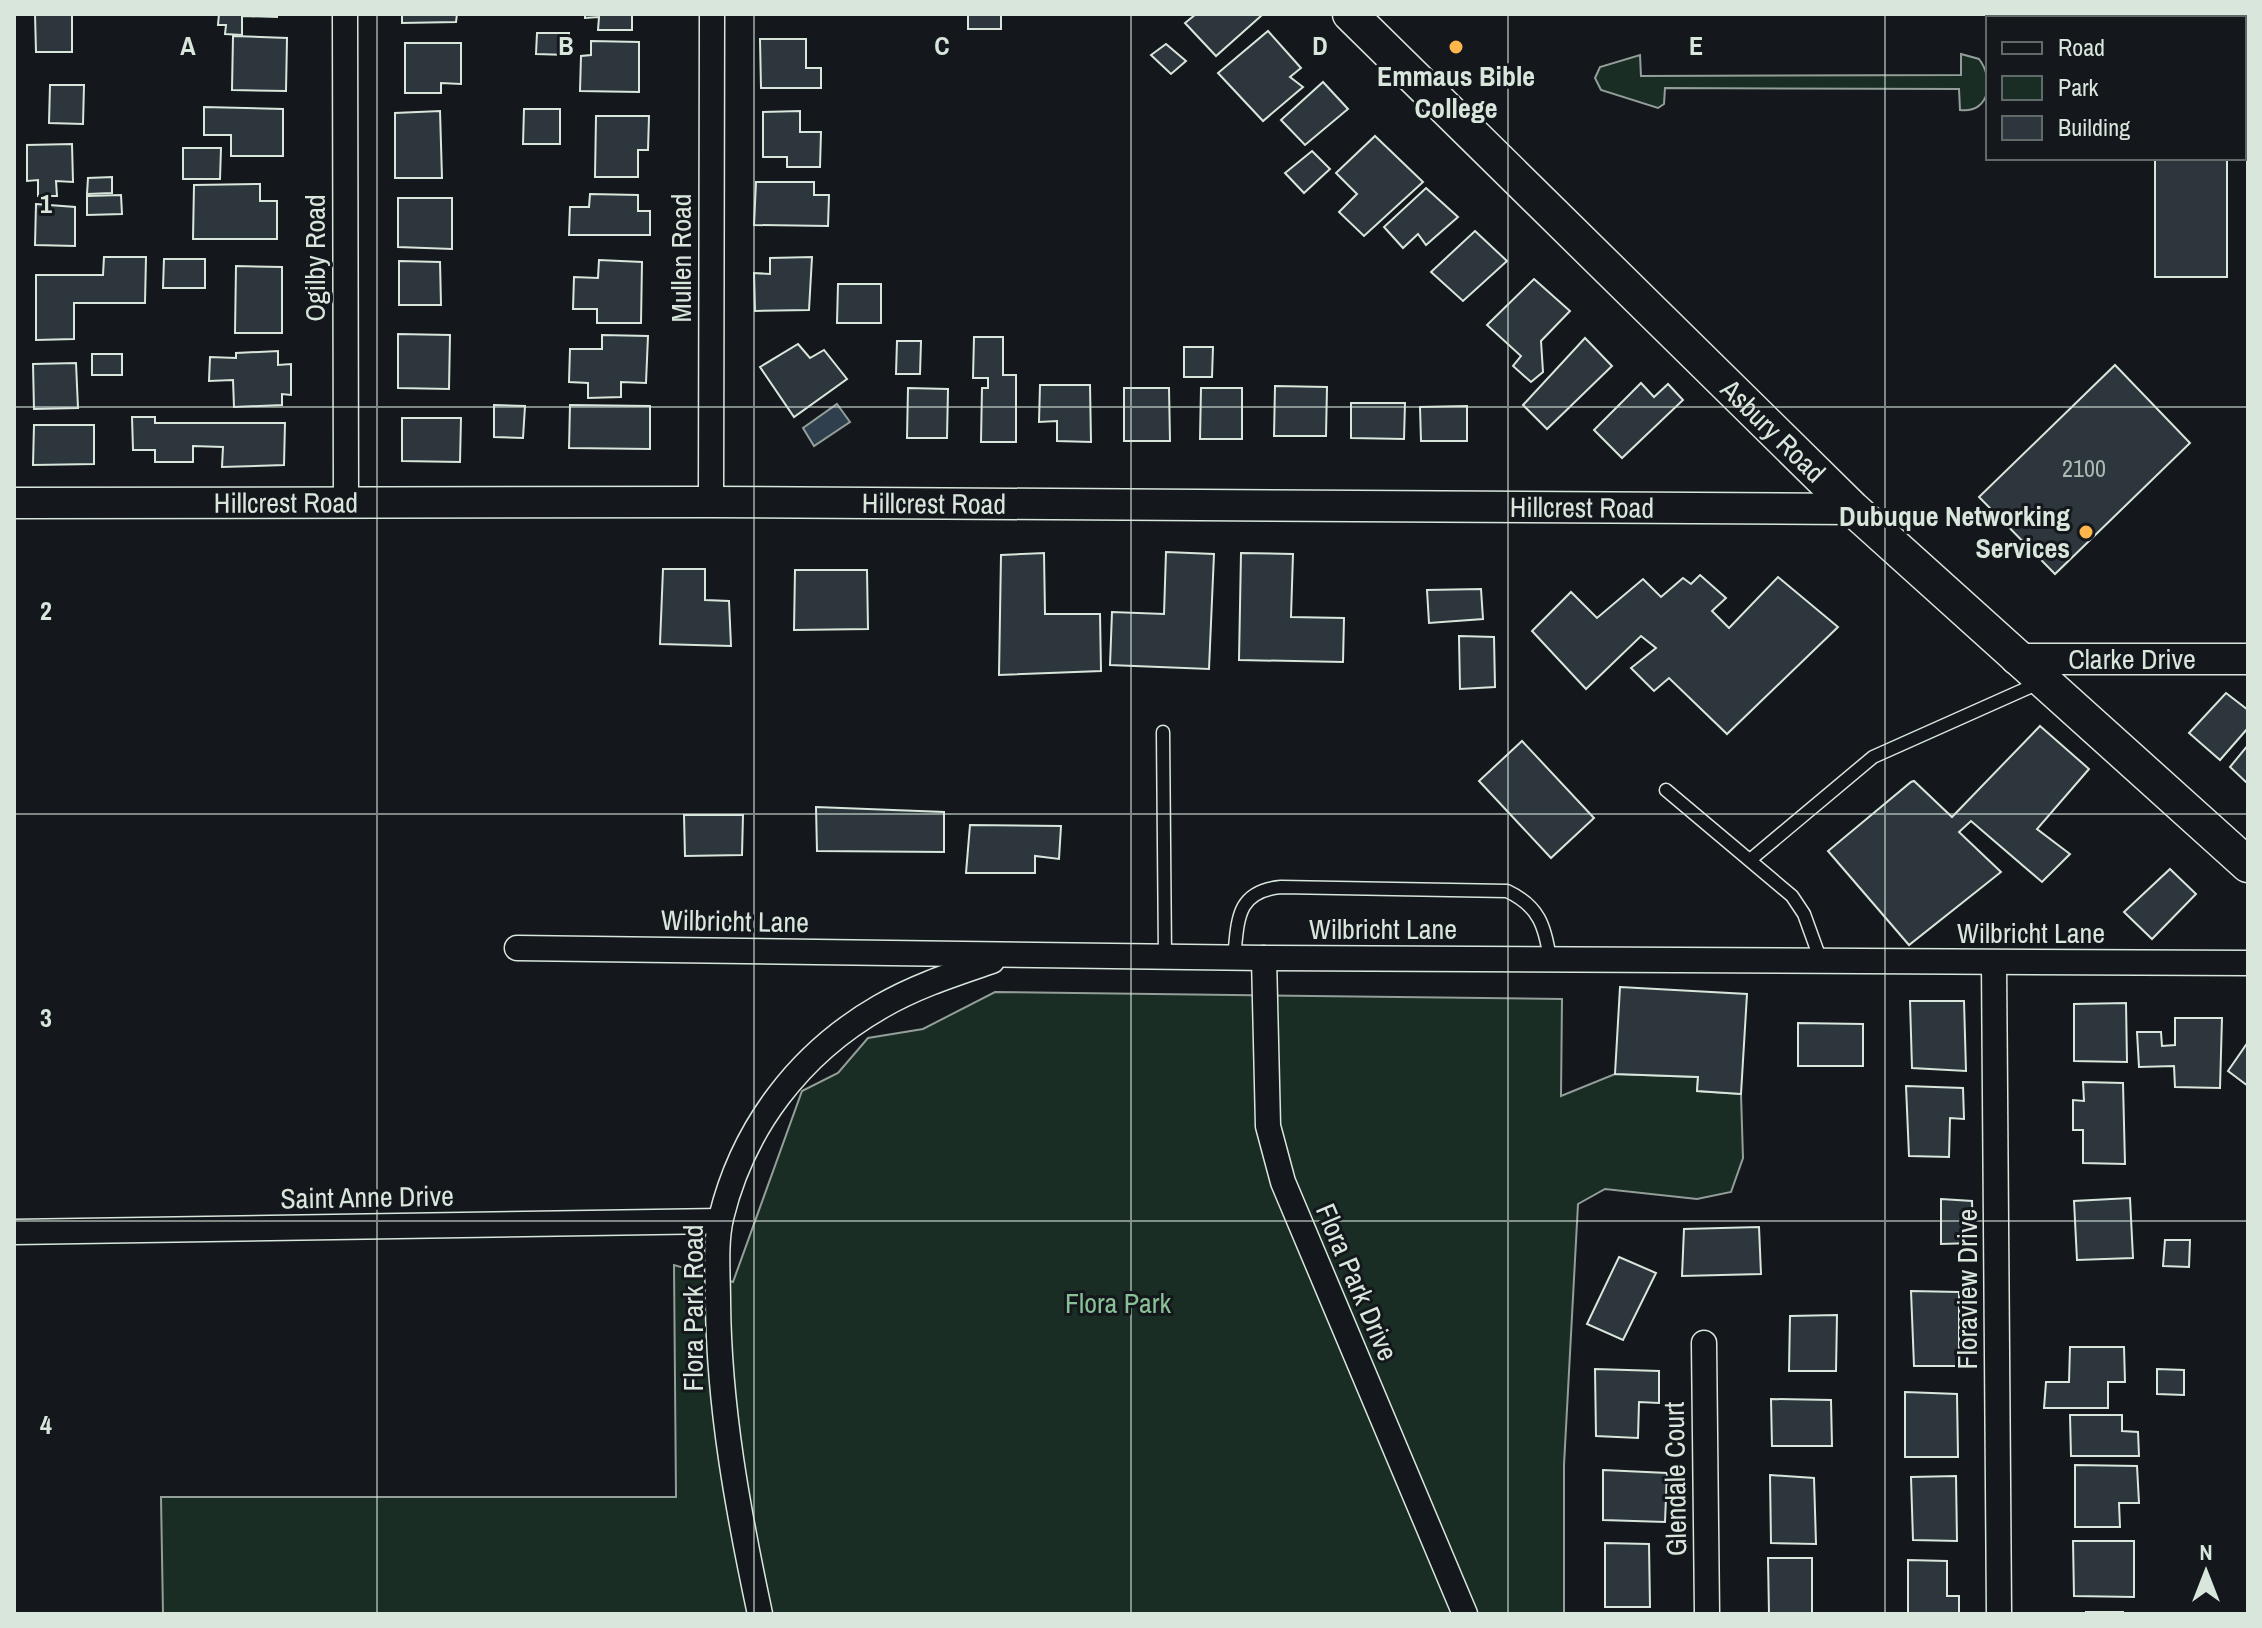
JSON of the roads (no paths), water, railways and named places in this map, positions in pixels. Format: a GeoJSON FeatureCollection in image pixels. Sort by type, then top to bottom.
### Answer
{"type":"FeatureCollection","features":[{"type":"Feature","properties":{"kind":"main road","name":"Asbury Road"},"geometry":{"type":"LineString","coordinates":[[1350,14],[1853,509],[2248,865]]}},
{"type":"Feature","properties":{"kind":"street","name":"Ogilby Road"},"geometry":{"type":"LineString","coordinates":[[345,14],[346,502]]}},
{"type":"Feature","properties":{"kind":"street","name":"Mullen Road"},"geometry":{"type":"LineString","coordinates":[[711,502],[712,14]]}},
{"type":"Feature","properties":{"kind":"street","name":"Hillcrest Road"},"geometry":{"type":"LineString","coordinates":[[14,503],[711,502],[1853,509]]}},
{"type":"Feature","properties":{"kind":"street","name":"Clarke Drive"},"geometry":{"type":"LineString","coordinates":[[2016,659],[2248,659]]}},
{"type":"Feature","properties":{"kind":"street","name":"Wilbricht Lane"},"geometry":{"type":"LineString","coordinates":[[517,948],[1234,958],[2248,963]]}},
{"type":"Feature","properties":{"kind":"street","name":"Flora Park Road"},"geometry":{"type":"LineString","coordinates":[[760,1614],[723,1409],[718,1319],[720,1221],[732,1180],[759,1123],[780,1092],[817,1053],[893,1000],[920,986],[1009,955]]}},
{"type":"Feature","properties":{"kind":"street","name":"Flora Park Drive"},"geometry":{"type":"LineString","coordinates":[[1264,958],[1268,1126],[1283,1182],[1465,1614]]}},
{"type":"Feature","properties":{"kind":"street","name":"Floraview Drive"},"geometry":{"type":"LineString","coordinates":[[1994,963],[1999,1614]]}},
{"type":"Feature","properties":{"kind":"street","name":"Saint Anne Drive"},"geometry":{"type":"LineString","coordinates":[[14,1232],[720,1221]]}},
{"type":"Feature","properties":{"kind":"street","name":"Glendale Court"},"geometry":{"type":"LineString","coordinates":[[1704,1343],[1707,1614]]}},
{"type":"Feature","properties":{"kind":"lane"},"geometry":{"type":"LineString","coordinates":[[1750,860],[1873,757],[2042,682]]}},
{"type":"Feature","properties":{"kind":"lane"},"geometry":{"type":"LineString","coordinates":[[1163,732],[1165,957]]}},
{"type":"Feature","properties":{"kind":"lane"},"geometry":{"type":"LineString","coordinates":[[1666,790],[1792,896],[1804,914],[1821,961]]}},
{"type":"Feature","properties":{"kind":"lane"},"geometry":{"type":"LineString","coordinates":[[1234,958],[1239,914],[1248,898],[1264,888],[1281,887],[1507,891],[1526,900],[1545,924],[1550,959]]}},
{"type":"Feature","properties":{"kind":"water"},"geometry":{"type":"Polygon","coordinates":[[[837,404],[850,422],[814,446],[803,428],[837,404]]]}},
{"type":"Feature","properties":{"kind":"place","name":"Emmaus Bible College"},"geometry":{"type":"Point","coordinates":[1456,47]}},
{"type":"Feature","properties":{"kind":"place","name":"Dubuque Networking Services"},"geometry":{"type":"Point","coordinates":[2086,532]}},
{"type":"Feature","properties":{"kind":"park label","name":"Flora Park"},"geometry":{"type":"Point","coordinates":[1118,1303]}}]}
